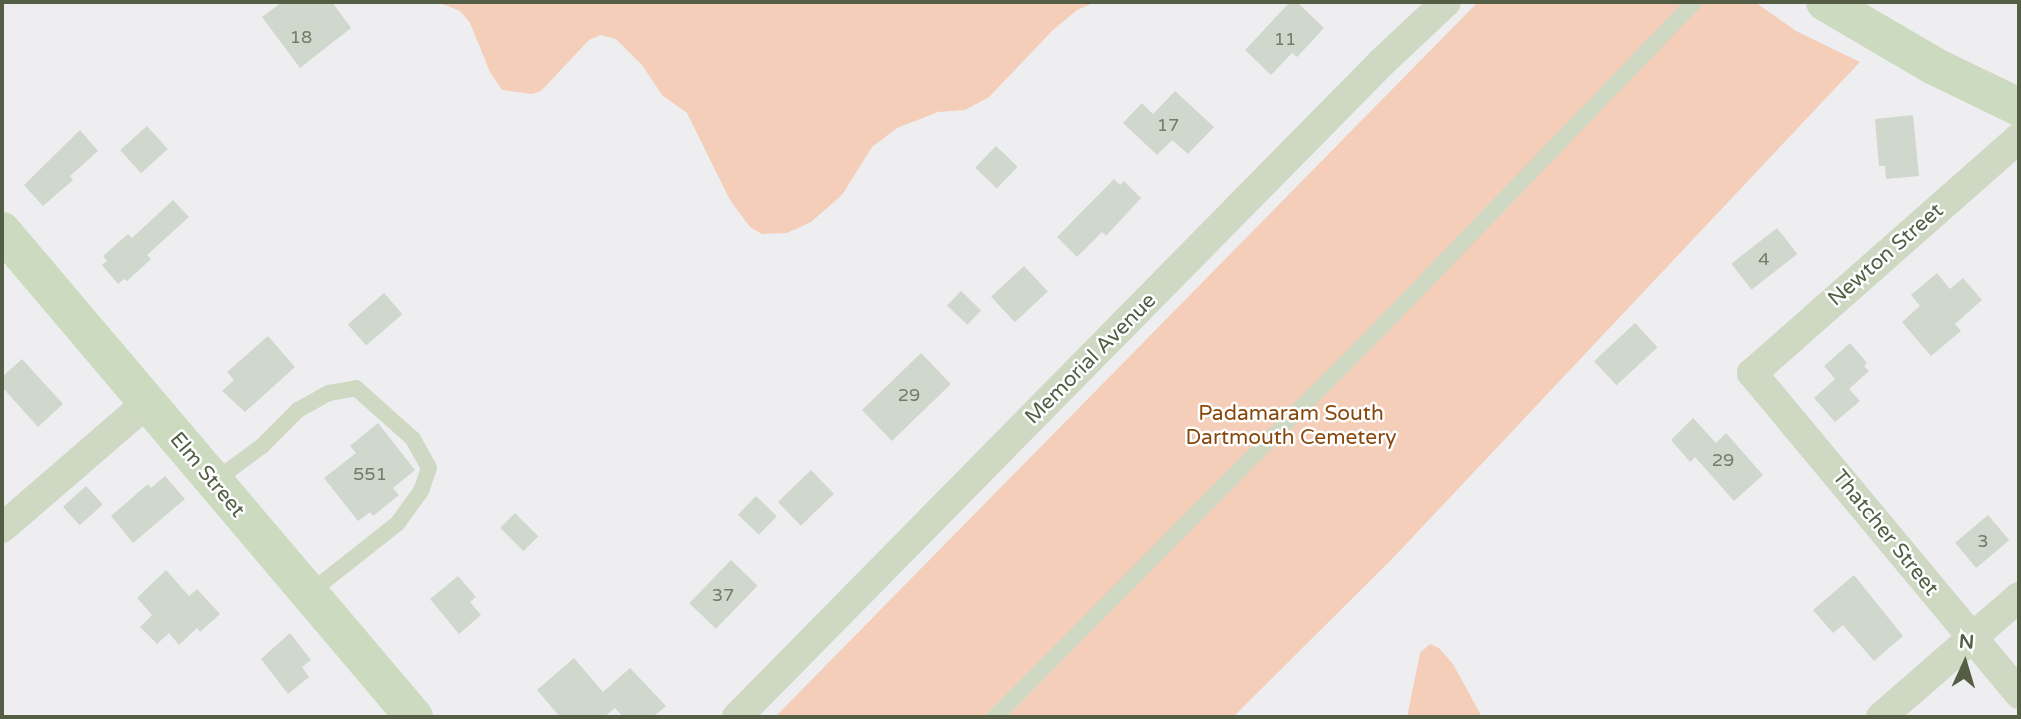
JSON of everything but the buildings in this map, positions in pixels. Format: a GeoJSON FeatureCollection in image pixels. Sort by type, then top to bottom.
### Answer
{"type":"FeatureCollection","features":[{"type":"Feature","properties":{"kind":"street","name":"Memorial Avenue"},"geometry":{"type":"LineString","coordinates":[[737,717],[1381,63],[1446,2]]}},
{"type":"Feature","properties":{"kind":"street"},"geometry":{"type":"LineString","coordinates":[[1825,2],[1934,66],[2019,107]]}},
{"type":"Feature","properties":{"kind":"street","name":"Newton Street"},"geometry":{"type":"LineString","coordinates":[[1752,373],[2019,138]]}},
{"type":"Feature","properties":{"kind":"street","name":"Elm Street"},"geometry":{"type":"LineString","coordinates":[[2,230],[414,717]]}},
{"type":"Feature","properties":{"kind":"street","name":"Thatcher Street"},"geometry":{"type":"LineString","coordinates":[[1752,373],[2019,694]]}},
{"type":"Feature","properties":{"kind":"street"},"geometry":{"type":"LineString","coordinates":[[2,528],[146,403]]}},
{"type":"Feature","properties":{"kind":"street"},"geometry":{"type":"LineString","coordinates":[[1881,717],[2019,597]]}},
{"type":"Feature","properties":{"kind":"lane"},"geometry":{"type":"LineString","coordinates":[[995,717],[1414,294],[1694,2]]}},
{"type":"Feature","properties":{"kind":"lane"},"geometry":{"type":"LineString","coordinates":[[213,482],[262,446],[298,410],[329,393],[356,388],[413,439],[429,468],[421,491],[398,523],[308,594]]}},
{"type":"Feature","properties":{"kind":"green space"},"geometry":{"type":"Polygon","coordinates":[[[403,2],[1096,2],[1077,10],[1053,30],[989,97],[965,110],[938,112],[897,128],[872,147],[842,195],[811,222],[787,233],[762,234],[750,227],[730,200],[687,113],[662,95],[642,65],[616,39],[601,35],[589,40],[541,91],[532,94],[502,90],[490,72],[470,23],[460,11],[440,3],[403,2]]]}},
{"type":"Feature","properties":{"kind":"green space","name":"Padamaram South Dartmouth Cemetery"},"geometry":{"type":"Polygon","coordinates":[[[1478,2],[1755,2],[1796,31],[1860,62],[1392,559],[1233,717],[775,717],[1478,2]]]}},
{"type":"Feature","properties":{"kind":"green space"},"geometry":{"type":"Polygon","coordinates":[[[1430,644],[1439,648],[1453,664],[1482,717],[1407,717],[1420,653],[1430,644]]]}}]}
